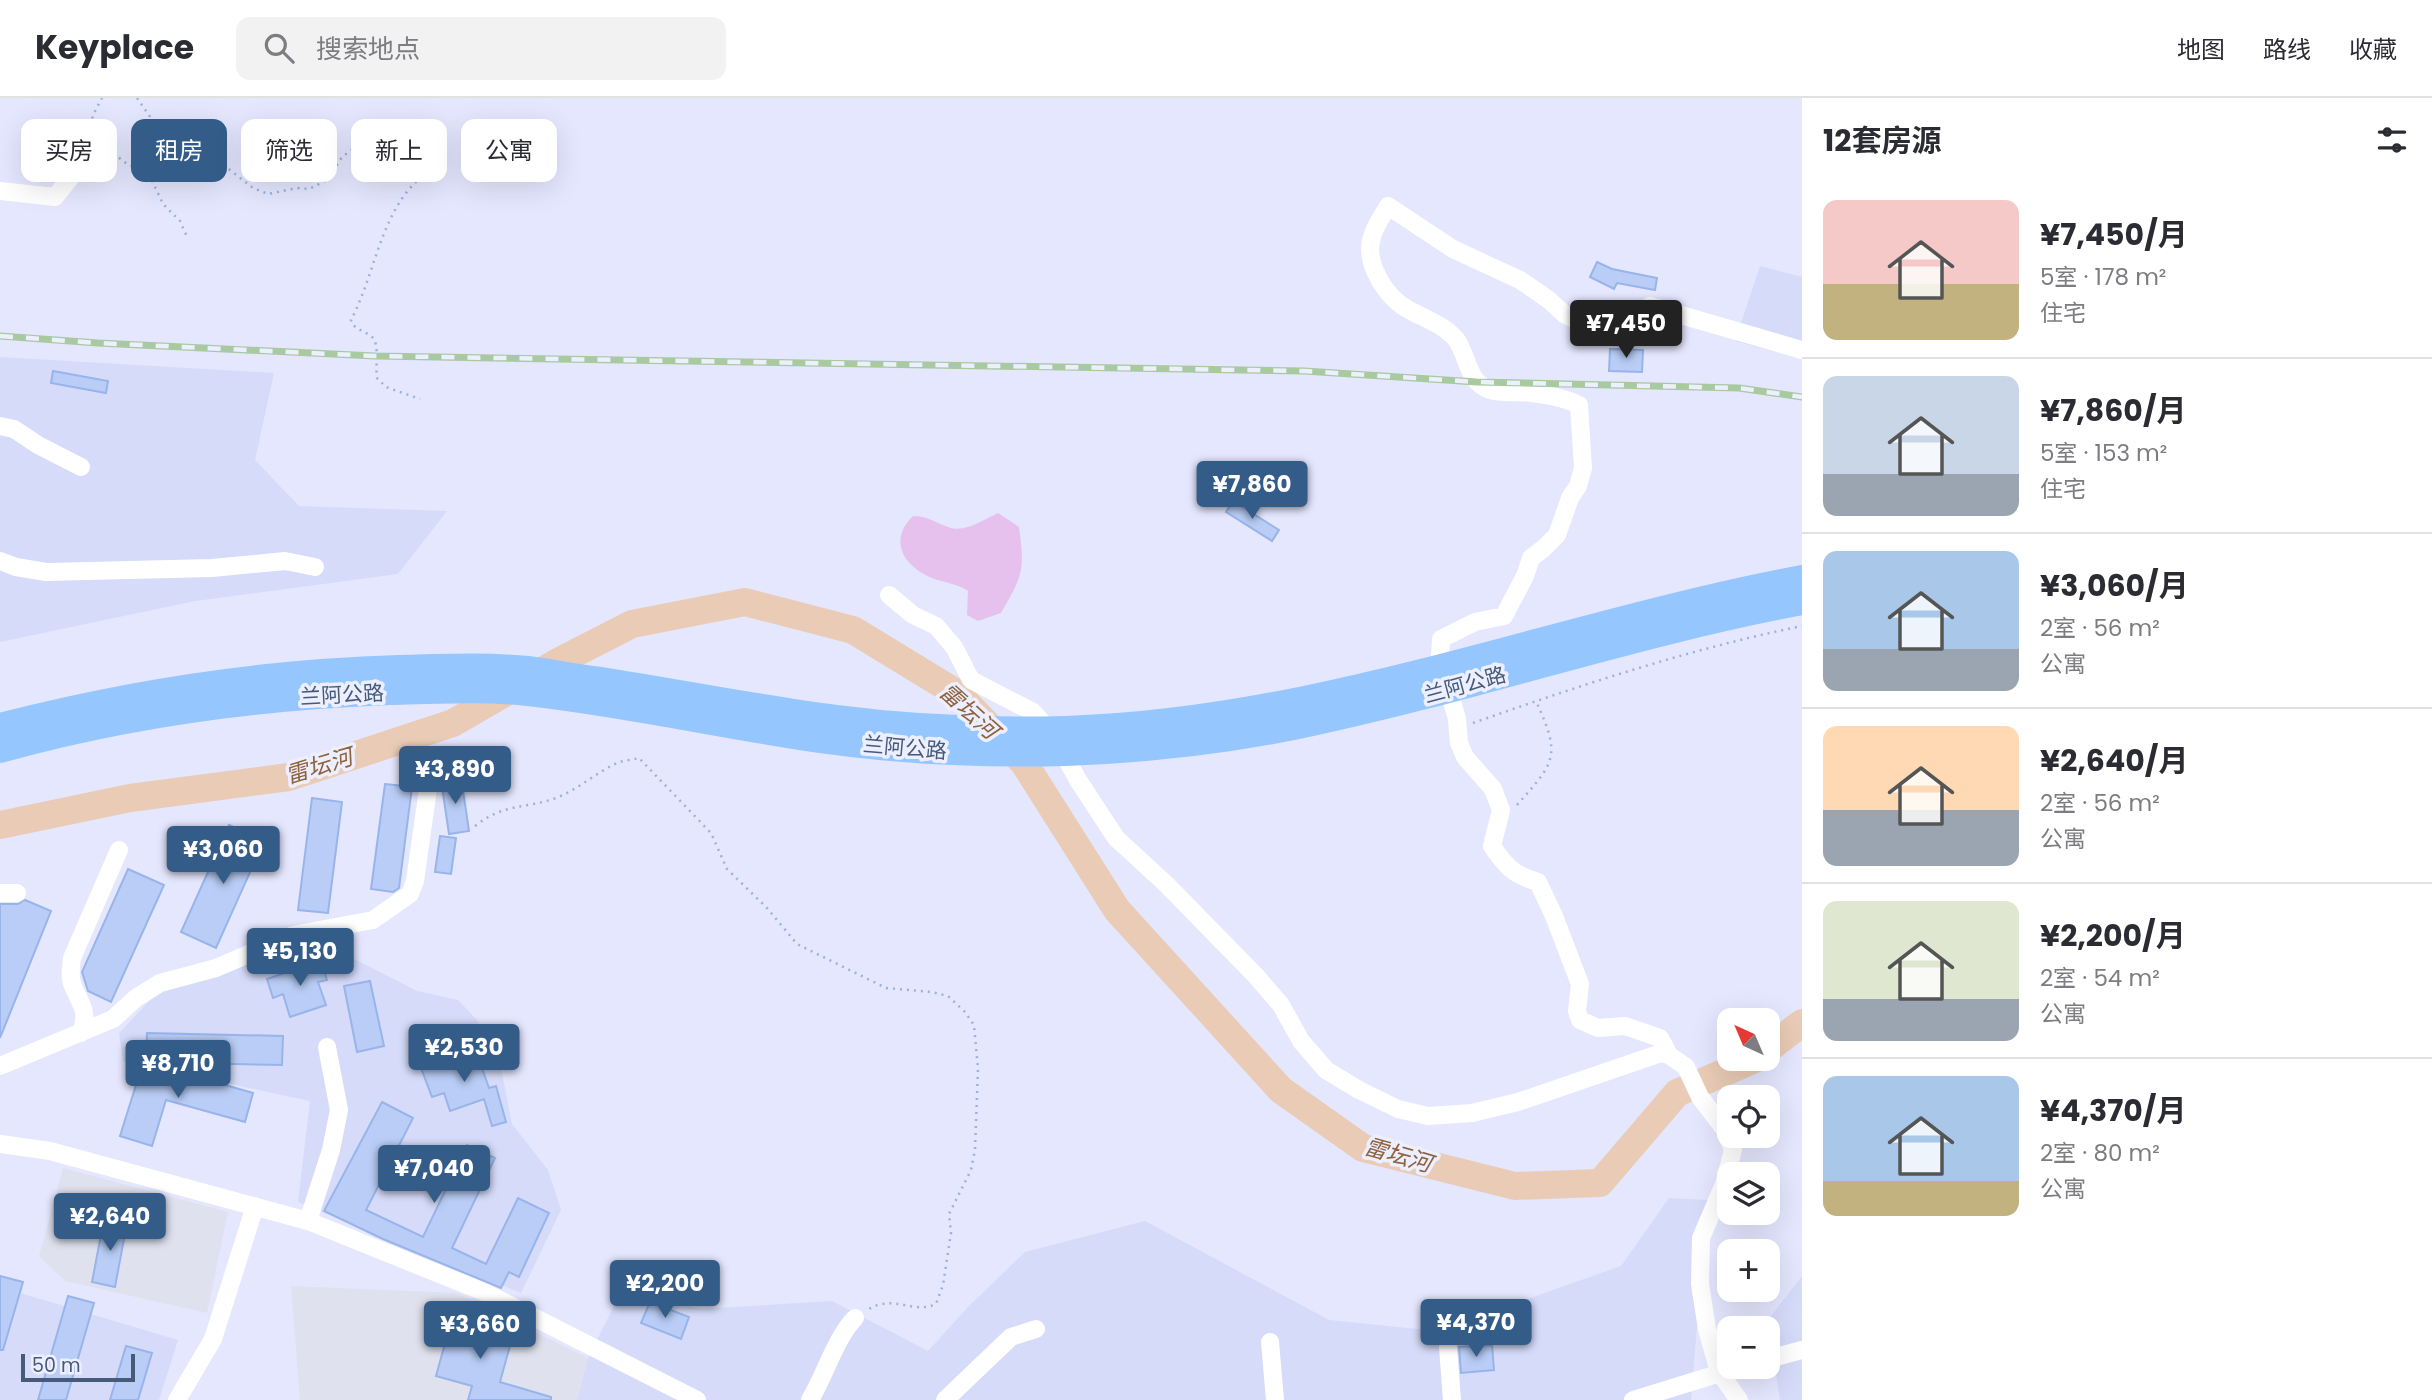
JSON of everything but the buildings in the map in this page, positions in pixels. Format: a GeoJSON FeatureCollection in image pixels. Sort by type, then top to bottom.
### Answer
{"type":"FeatureCollection","features":[{"type":"Feature","properties":{"kind":"highway","name":"兰阿公路"},"geometry":{"type":"LineString","coordinates":[[0,750],[132,720],[256,702],[364,693],[472,691],[525,693],[772,733],[891,748],[962,752],[1070,752],[1141,748],[1248,735],[1361,712],[1488,668],[1613,620],[1802,578]]}},
{"type":"Feature","properties":{"kind":"highway","name":"兰阿公路"},"geometry":{"type":"LineString","coordinates":[[0,726],[128,697],[254,678],[363,669],[472,668],[527,669],[823,716],[893,724],[999,729],[1081,728],[1186,720],[1245,712],[1356,689],[1620,643],[1802,602]]}},
{"type":"Feature","properties":{"kind":"street"},"geometry":{"type":"LineString","coordinates":[[0,191],[55,197],[67,182]]}},
{"type":"Feature","properties":{"kind":"street"},"geometry":{"type":"LineString","coordinates":[[1669,1055],[1660,1038],[1625,1026],[1598,1028],[1580,1020],[1577,1011],[1580,984],[1538,882],[1519,877],[1502,862],[1492,846],[1501,810],[1493,789],[1465,757],[1459,743],[1449,691],[1439,674],[1441,639],[1475,622],[1504,616],[1525,576],[1531,558],[1557,535],[1583,468],[1579,405],[1534,393],[1488,389],[1477,382],[1467,366],[1457,340],[1443,326],[1390,298],[1372,260],[1371,236],[1388,206],[1453,249],[1520,280],[1564,314],[1584,324],[1627,320],[1650,306],[1802,350]]}},
{"type":"Feature","properties":{"kind":"street"},"geometry":{"type":"LineString","coordinates":[[0,426],[14,429],[81,467]]}},
{"type":"Feature","properties":{"kind":"street"},"geometry":{"type":"LineString","coordinates":[[0,561],[16,567],[46,572],[212,568],[285,561],[315,567]]}},
{"type":"Feature","properties":{"kind":"street"},"geometry":{"type":"LineString","coordinates":[[889,594],[913,615],[936,626],[954,647],[971,680],[1033,712],[1052,733],[1078,780],[1116,838],[1167,885],[1256,976],[1281,1005],[1301,1041],[1326,1070],[1359,1090],[1398,1109],[1428,1116],[1472,1113],[1518,1102],[1661,1053],[1669,1055],[1686,1067],[1700,1097],[1725,1130],[1733,1150],[1724,1184],[1701,1238],[1700,1284],[1707,1329],[1717,1365]]}},
{"type":"Feature","properties":{"kind":"street"},"geometry":{"type":"LineString","coordinates":[[0,1066],[113,1019],[136,998],[160,983],[216,968],[293,935],[373,920],[410,894],[415,881],[428,789]]}},
{"type":"Feature","properties":{"kind":"street"},"geometry":{"type":"LineString","coordinates":[[80,1033],[86,1019],[81,999],[72,984],[72,958],[119,850]]}},
{"type":"Feature","properties":{"kind":"street"},"geometry":{"type":"LineString","coordinates":[[308,1220],[331,1150],[339,1110],[327,1047]]}},
{"type":"Feature","properties":{"kind":"street"},"geometry":{"type":"LineString","coordinates":[[0,1144],[50,1151],[308,1220],[484,1292],[697,1400]]}},
{"type":"Feature","properties":{"kind":"street"},"geometry":{"type":"LineString","coordinates":[[177,1400],[213,1339],[255,1206]]}},
{"type":"Feature","properties":{"kind":"street"},"geometry":{"type":"LineString","coordinates":[[810,1400],[832,1359],[844,1329],[855,1318]]}},
{"type":"Feature","properties":{"kind":"street"},"geometry":{"type":"LineString","coordinates":[[945,1400],[1011,1337],[1036,1329]]}},
{"type":"Feature","properties":{"kind":"street"},"geometry":{"type":"LineString","coordinates":[[1270,1342],[1275,1400]]}},
{"type":"Feature","properties":{"kind":"street"},"geometry":{"type":"LineString","coordinates":[[1448,1347],[1452,1400]]}},
{"type":"Feature","properties":{"kind":"street"},"geometry":{"type":"LineString","coordinates":[[1780,1356],[1802,1350]]}},
{"type":"Feature","properties":{"kind":"street"},"geometry":{"type":"LineString","coordinates":[[1633,1400],[1717,1373]]}},
{"type":"Feature","properties":{"kind":"street"},"geometry":{"type":"LineString","coordinates":[[1724,1379],[1740,1400]]}},
{"type":"Feature","properties":{"kind":"path"},"geometry":{"type":"LineString","coordinates":[[93,119],[102,98]]}},
{"type":"Feature","properties":{"kind":"path"},"geometry":{"type":"LineString","coordinates":[[137,98],[160,131],[221,163],[253,188],[268,194],[318,186],[327,180],[342,157],[376,132],[402,143],[415,156],[419,179],[409,188],[383,234],[364,296],[351,320],[352,324],[371,335],[376,342],[377,378],[386,387],[420,399]]}},
{"type":"Feature","properties":{"kind":"path"},"geometry":{"type":"LineString","coordinates":[[117,155],[127,164],[148,172],[163,204],[180,221],[188,239]]}},
{"type":"Feature","properties":{"kind":"path"},"geometry":{"type":"LineString","coordinates":[[1458,729],[1536,701],[1733,640],[1802,626]]}},
{"type":"Feature","properties":{"kind":"path"},"geometry":{"type":"LineString","coordinates":[[1501,810],[1516,806],[1544,775],[1553,751],[1549,730],[1536,701]]}},
{"type":"Feature","properties":{"kind":"path"},"geometry":{"type":"LineString","coordinates":[[475,826],[487,816],[506,808],[556,798],[586,784],[618,763],[639,758],[711,833],[727,869],[767,908],[797,944],[886,988],[948,996],[965,1012],[974,1025],[978,1069],[975,1150],[971,1170],[949,1214],[951,1233],[940,1294],[936,1304],[927,1308],[892,1302],[879,1303],[855,1318]]}},
{"type":"Feature","properties":{"kind":"shaded area"},"geometry":{"type":"Polygon","coordinates":[[[1760,266],[1802,277],[1802,359],[1735,341],[1760,266]]]}},
{"type":"Feature","properties":{"kind":"shaded area"},"geometry":{"type":"Polygon","coordinates":[[[0,357],[274,373],[255,460],[299,506],[447,511],[398,574],[195,601],[0,642],[0,357]]]}},
{"type":"Feature","properties":{"kind":"shaded area"},"geometry":{"type":"Polygon","coordinates":[[[998,513],[1019,527],[1022,563],[1014,590],[1001,613],[978,621],[967,615],[968,591],[932,578],[913,567],[902,552],[901,534],[913,516],[924,517],[957,529],[998,513]]]}},
{"type":"Feature","properties":{"kind":"shaded area"},"geometry":{"type":"Polygon","coordinates":[[[319,941],[417,991],[458,1000],[477,1020],[502,1073],[512,1124],[548,1170],[561,1210],[521,1293],[298,1202],[310,1101],[123,1061],[119,1033],[157,993],[319,941]]]}},
{"type":"Feature","properties":{"kind":"shaded area"},"geometry":{"type":"Polygon","coordinates":[[[63,1168],[228,1212],[207,1313],[65,1281],[39,1256],[63,1168]]]}},
{"type":"Feature","properties":{"kind":"shaded area"},"geometry":{"type":"Polygon","coordinates":[[[1669,1198],[1707,1200],[1691,1400],[577,1400],[588,1358],[621,1292],[702,1309],[832,1301],[928,1351],[968,1307],[1025,1252],[1145,1221],[1329,1320],[1437,1331],[1621,1266],[1669,1198]]]}},
{"type":"Feature","properties":{"kind":"shaded area"},"geometry":{"type":"Polygon","coordinates":[[[1802,1276],[1802,1400],[1780,1400],[1777,1379],[1780,1379],[1780,1316],[1771,1316],[1802,1276]]]}},
{"type":"Feature","properties":{"kind":"shaded area"},"geometry":{"type":"Polygon","coordinates":[[[291,1286],[456,1293],[588,1358],[577,1400],[300,1400],[291,1286]]]}},
{"type":"Feature","properties":{"kind":"shaded area"},"geometry":{"type":"Polygon","coordinates":[[[0,1287],[178,1340],[159,1400],[0,1400],[0,1287]]]}},
{"type":"Feature","properties":{"kind":"waterway","name":"雷坛河"},"geometry":{"type":"LineString","coordinates":[[0,825],[130,798],[289,777],[453,723],[556,663],[632,624],[745,602],[853,630],[958,694],[1024,763],[1117,910],[1281,1090],[1363,1148],[1515,1186],[1600,1183],[1677,1093],[1727,1071]]}},
{"type":"Feature","properties":{"kind":"waterway","name":"雷坛河"},"geometry":{"type":"LineString","coordinates":[[1780,1040],[1802,1023]]}},
{"type":"Feature","properties":{"kind":"railway"},"geometry":{"type":"LineString","coordinates":[[0,336],[375,356],[1304,371],[1477,382],[1739,388],[1802,397]]}}]}
